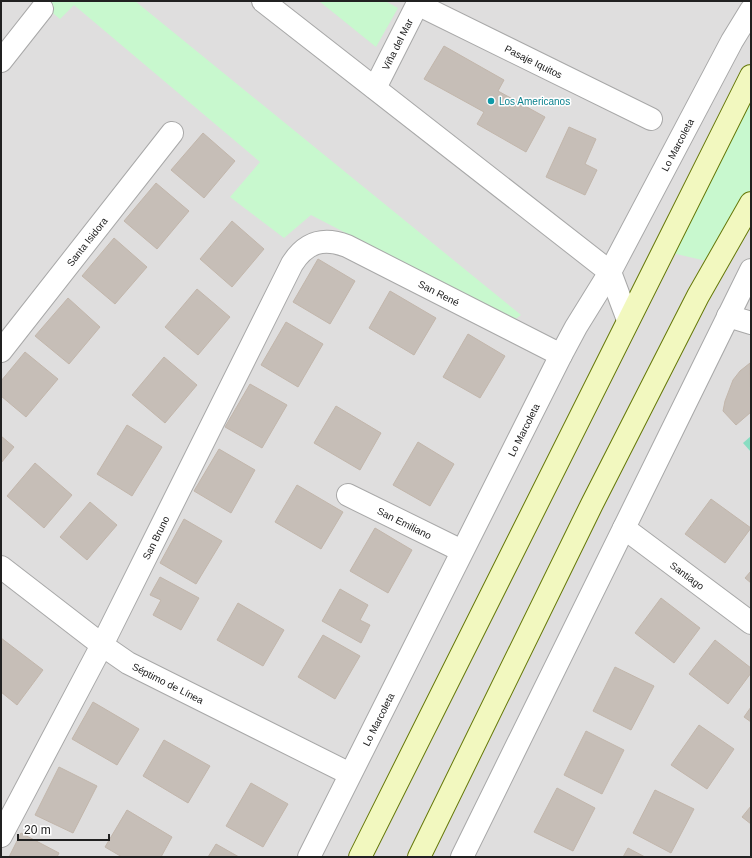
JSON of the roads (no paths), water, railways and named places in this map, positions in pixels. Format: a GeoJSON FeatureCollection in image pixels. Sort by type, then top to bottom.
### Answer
{"type":"FeatureCollection","features":[{"type":"Feature","properties":{"kind":"main road"},"geometry":{"type":"LineString","coordinates":[[360,857],[751,76]]}},
{"type":"Feature","properties":{"kind":"main road"},"geometry":{"type":"LineString","coordinates":[[418,857],[592,504],[677,337],[698,296],[751,203]]}},
{"type":"Feature","properties":{"kind":"street"},"geometry":{"type":"LineString","coordinates":[[263,1],[610,272],[628,320]]}},
{"type":"Feature","properties":{"kind":"street","name":"Viña del Mar"},"geometry":{"type":"LineString","coordinates":[[375,88],[418,3]]}},
{"type":"Feature","properties":{"kind":"street","name":"Pasaje Iquitos"},"geometry":{"type":"LineString","coordinates":[[418,3],[651,119]]}},
{"type":"Feature","properties":{"kind":"street"},"geometry":{"type":"LineString","coordinates":[[1,61],[42,9]]}},
{"type":"Feature","properties":{"kind":"street","name":"Lo Marcoleta"},"geometry":{"type":"LineString","coordinates":[[309,857],[561,355],[576,327],[610,272],[732,41],[751,10]]}},
{"type":"Feature","properties":{"kind":"street","name":"Santa Isidora"},"geometry":{"type":"LineString","coordinates":[[1,351],[172,133]]}},
{"type":"Feature","properties":{"kind":"street","name":"San René"},"geometry":{"type":"LineString","coordinates":[[314,243],[325,241],[337,242],[347,246],[561,355]]}},
{"type":"Feature","properties":{"kind":"street","name":"San Bruno"},"geometry":{"type":"LineString","coordinates":[[1,836],[102,645],[292,264],[297,255],[304,248],[314,243]]}},
{"type":"Feature","properties":{"kind":"street"},"geometry":{"type":"LineString","coordinates":[[462,857],[751,270]]}},
{"type":"Feature","properties":{"kind":"street"},"geometry":{"type":"LineString","coordinates":[[728,316],[751,323]]}},
{"type":"Feature","properties":{"kind":"street","name":"San Emiliano"},"geometry":{"type":"LineString","coordinates":[[348,495],[462,551]]}},
{"type":"Feature","properties":{"kind":"street","name":"Santiago"},"geometry":{"type":"LineString","coordinates":[[624,528],[751,623]]}},
{"type":"Feature","properties":{"kind":"street","name":"Séptimo de Línea"},"geometry":{"type":"LineString","coordinates":[[1,567],[102,645],[128,663],[350,774]]}},
{"type":"Feature","properties":{"kind":"place","name":"Los Americanos"},"geometry":{"type":"Point","coordinates":[491,101]}}]}
